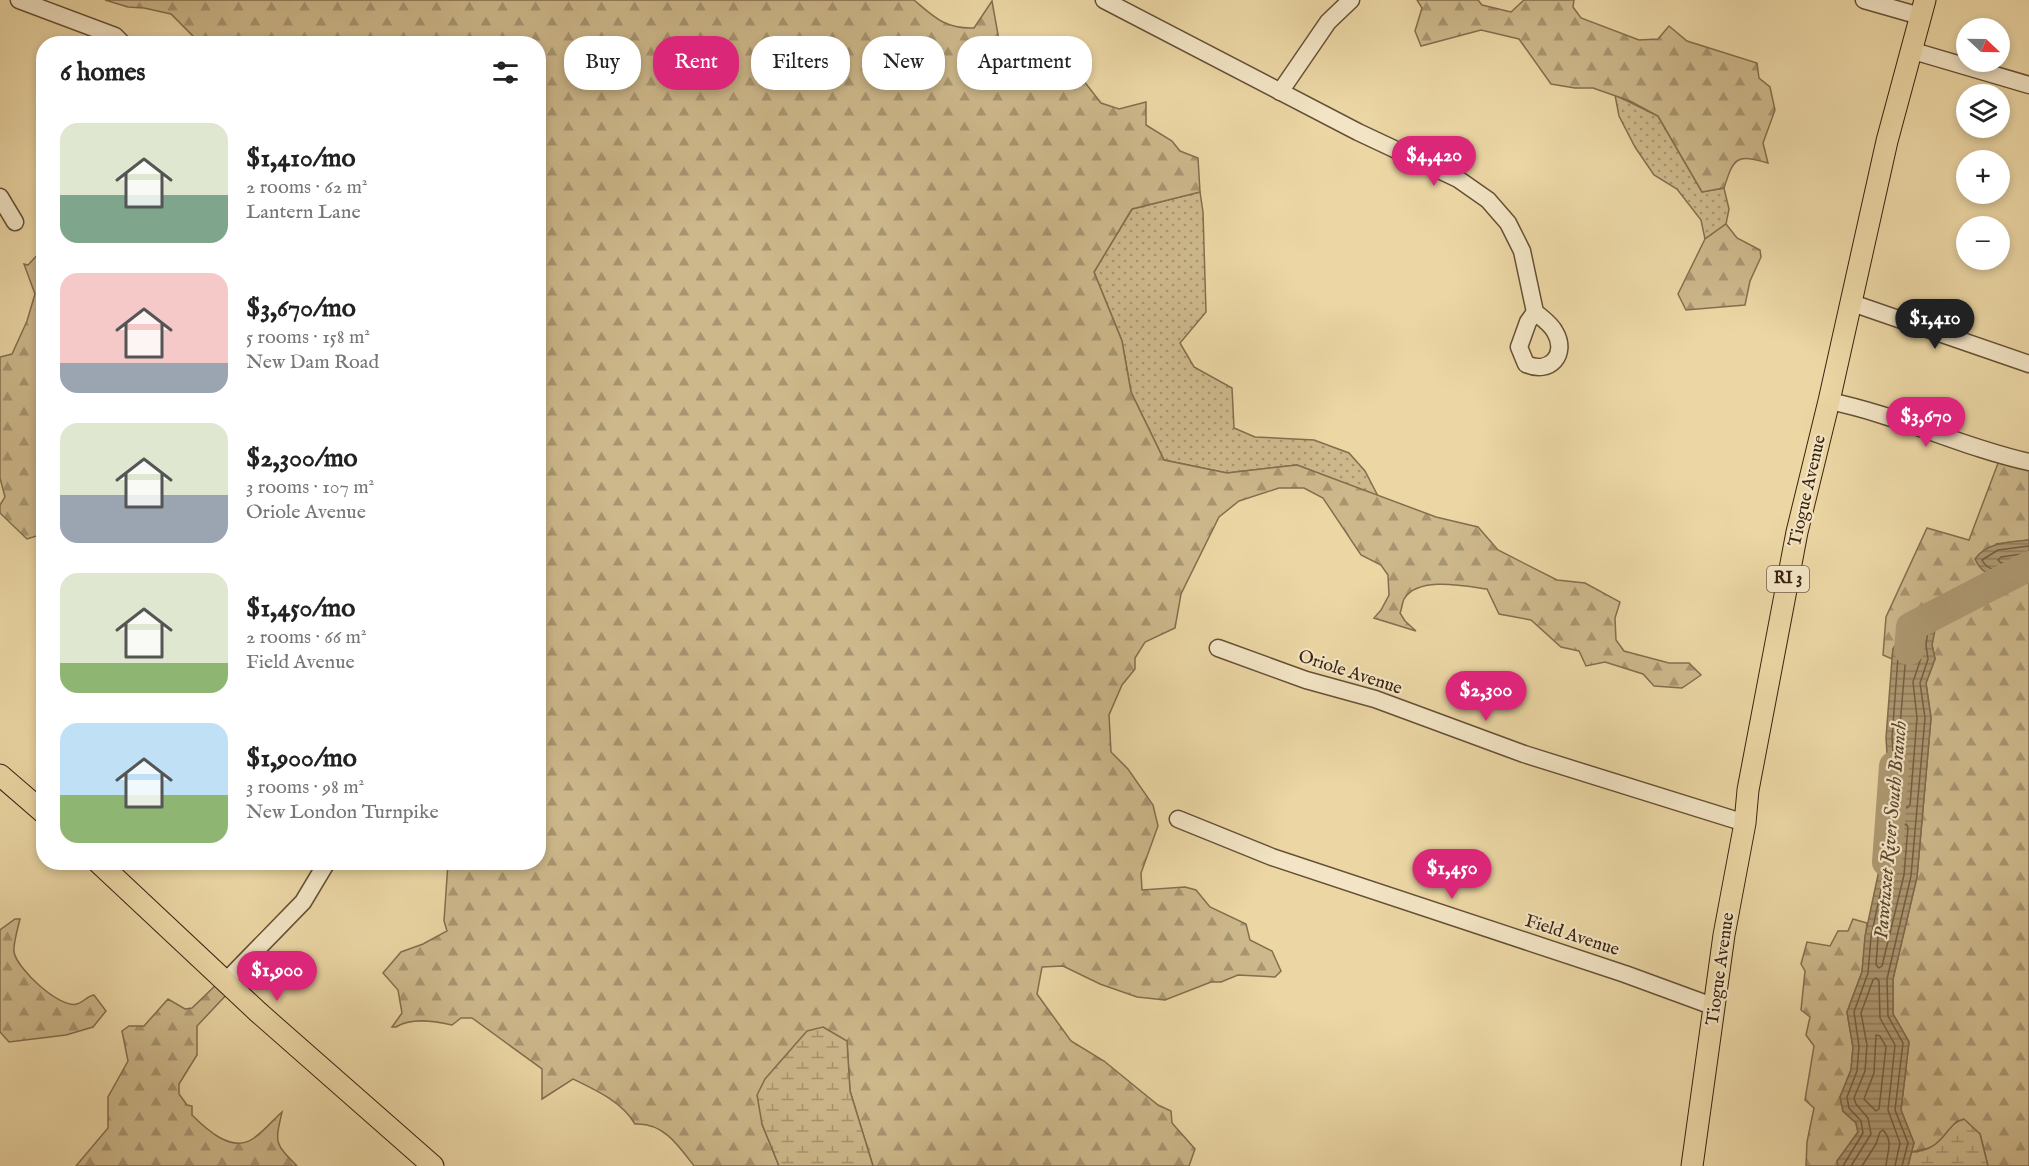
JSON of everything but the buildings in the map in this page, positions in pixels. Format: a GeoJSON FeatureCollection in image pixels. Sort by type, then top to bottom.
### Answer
{"type":"FeatureCollection","features":[{"type":"Feature","properties":{"kind":"main road","name":"Tiogue Avenue"},"geometry":{"type":"LineString","coordinates":[[1692,1166],[1724,935],[1745,823],[1748,790],[1797,532],[1852,303],[1887,141],[1922,8]]}},
{"type":"Feature","properties":{"kind":"main road"},"geometry":{"type":"LineString","coordinates":[[0,775],[36,806]]}},
{"type":"Feature","properties":{"kind":"main road"},"geometry":{"type":"LineString","coordinates":[[107,870],[226,981],[433,1166]]}},
{"type":"Feature","properties":{"kind":"street"},"geometry":{"type":"LineString","coordinates":[[19,0],[115,36]]}},
{"type":"Feature","properties":{"kind":"street"},"geometry":{"type":"LineString","coordinates":[[1104,0],[1358,132],[1458,179],[1488,200],[1508,223],[1522,251],[1534,312]]}},
{"type":"Feature","properties":{"kind":"street"},"geometry":{"type":"LineString","coordinates":[[1280,92],[1328,22],[1351,0]]}},
{"type":"Feature","properties":{"kind":"street"},"geometry":{"type":"LineString","coordinates":[[1864,0],[1922,8]]}},
{"type":"Feature","properties":{"kind":"street"},"geometry":{"type":"LineString","coordinates":[[1910,50],[2029,85]]}},
{"type":"Feature","properties":{"kind":"street"},"geometry":{"type":"LineString","coordinates":[[0,197],[15,222]]}},
{"type":"Feature","properties":{"kind":"street"},"geometry":{"type":"LineString","coordinates":[[1852,303],[2029,364]]}},
{"type":"Feature","properties":{"kind":"street"},"geometry":{"type":"LineString","coordinates":[[1829,401],[1855,406],[1998,456],[2029,462]]}},
{"type":"Feature","properties":{"kind":"street","name":"Oriole Avenue"},"geometry":{"type":"LineString","coordinates":[[1218,648],[1306,680],[1376,699],[1524,754],[1745,823]]}},
{"type":"Feature","properties":{"kind":"street","name":"Field Avenue"},"geometry":{"type":"LineString","coordinates":[[1178,819],[1272,857],[1615,970],[1715,1007]]}},
{"type":"Feature","properties":{"kind":"street"},"geometry":{"type":"LineString","coordinates":[[226,981],[303,902],[322,870]]}},
{"type":"Feature","properties":{"kind":"green space"},"geometry":{"type":"Polygon","coordinates":[[[105,0],[914,0],[941,21],[964,28],[974,28],[992,1],[998,36],[957,36],[957,90],[1091,90],[1101,103],[1119,109],[1146,102],[1146,125],[1172,141],[1180,151],[1198,158],[1200,192],[1132,209],[1094,272],[1122,341],[1131,392],[1164,460],[1227,473],[1297,465],[1436,517],[1478,527],[1498,550],[1557,580],[1585,583],[1620,602],[1615,618],[1616,640],[1624,651],[1669,663],[1689,663],[1701,675],[1682,688],[1654,686],[1643,674],[1605,662],[1586,666],[1579,651],[1561,647],[1531,620],[1499,614],[1487,589],[1442,584],[1420,587],[1411,592],[1404,599],[1400,613],[1416,631],[1374,618],[1389,595],[1388,575],[1381,565],[1361,555],[1323,498],[1304,488],[1279,488],[1239,501],[1219,517],[1181,594],[1175,628],[1145,642],[1135,658],[1135,669],[1122,685],[1109,715],[1111,752],[1128,769],[1153,805],[1158,826],[1141,873],[1142,890],[1185,887],[1196,890],[1210,907],[1246,924],[1250,940],[1272,951],[1281,971],[1275,977],[1238,975],[1221,982],[1211,982],[1165,1000],[1137,997],[1100,984],[1063,966],[1042,967],[1037,994],[1071,1041],[1104,1061],[1158,1105],[1171,1111],[1172,1123],[1195,1149],[1189,1166],[873,1166],[850,1091],[847,1041],[762,1124],[779,1166],[694,1166],[676,1143],[662,1131],[645,1124],[635,1124],[616,1103],[573,1079],[542,1099],[542,1069],[472,1018],[461,1018],[452,1025],[416,1021],[392,1027],[402,1013],[398,990],[383,973],[401,952],[423,944],[447,931],[444,921],[448,870],[546,870],[546,36],[193,36],[171,14],[128,7],[105,0]]]}},
{"type":"Feature","properties":{"kind":"green space"},"geometry":{"type":"Polygon","coordinates":[[[1417,0],[1478,0],[1482,5],[1511,12],[1524,0],[1574,0],[1573,7],[1581,18],[1639,40],[1658,39],[1669,26],[1687,41],[1757,63],[1759,78],[1770,87],[1775,110],[1763,143],[1768,163],[1749,159],[1738,161],[1734,164],[1724,188],[1702,192],[1658,116],[1630,101],[1593,88],[1551,84],[1519,39],[1481,30],[1421,46],[1415,31],[1422,8],[1417,0]]]}},
{"type":"Feature","properties":{"kind":"green space"},"geometry":{"type":"Polygon","coordinates":[[[1615,95],[1658,116],[1702,192],[1724,188],[1729,209],[1726,224],[1705,239],[1701,220],[1677,189],[1654,175],[1635,147],[1619,116],[1615,95]]]}},
{"type":"Feature","properties":{"kind":"green space"},"geometry":{"type":"Polygon","coordinates":[[[1200,192],[1203,212],[1206,312],[1180,343],[1194,367],[1232,388],[1234,428],[1255,437],[1314,440],[1349,453],[1365,471],[1378,496],[1297,465],[1227,473],[1164,460],[1131,392],[1122,341],[1094,272],[1132,209],[1200,192]]]}},
{"type":"Feature","properties":{"kind":"green space"},"geometry":{"type":"Polygon","coordinates":[[[1726,224],[1737,238],[1760,250],[1761,257],[1750,281],[1745,305],[1686,310],[1678,294],[1705,239],[1726,224]]]}},
{"type":"Feature","properties":{"kind":"green space"},"geometry":{"type":"Polygon","coordinates":[[[36,256],[36,536],[27,539],[0,513],[0,505],[5,497],[0,478],[0,357],[12,354],[27,321],[35,294],[24,264],[28,265],[36,256]]]}},
{"type":"Feature","properties":{"kind":"green space"},"geometry":{"type":"Polygon","coordinates":[[[2000,458],[2029,461],[2029,540],[1996,544],[1994,577],[2029,575],[2029,1166],[1988,1166],[1980,1134],[1957,1121],[1935,1147],[1911,1152],[1914,1143],[1901,1110],[1909,1042],[1893,1014],[1893,979],[1917,877],[1931,718],[1926,683],[1935,659],[1932,645],[1934,630],[1893,649],[1892,659],[1883,655],[1886,617],[1927,528],[1969,540],[2000,458]]]}},
{"type":"Feature","properties":{"kind":"green space"},"geometry":{"type":"Polygon","coordinates":[[[15,919],[20,919],[14,952],[23,968],[50,994],[70,1004],[77,1004],[94,995],[106,1011],[93,1027],[66,1035],[9,1042],[0,1032],[0,930],[15,919]]]}},
{"type":"Feature","properties":{"kind":"green space"},"geometry":{"type":"Polygon","coordinates":[[[1853,919],[1867,923],[1862,972],[1847,1012],[1853,1047],[1851,1070],[1840,1097],[1843,1111],[1856,1123],[1858,1132],[1838,1161],[1838,1166],[1806,1166],[1807,1142],[1814,1108],[1805,1100],[1814,1046],[1806,1035],[1810,1017],[1801,1010],[1805,971],[1801,964],[1807,942],[1830,946],[1838,931],[1848,931],[1853,919]]]}},
{"type":"Feature","properties":{"kind":"green space"},"geometry":{"type":"Polygon","coordinates":[[[219,982],[229,992],[197,1026],[197,1055],[179,1084],[179,1094],[187,1105],[192,1106],[192,1115],[204,1127],[220,1138],[237,1143],[254,1138],[282,1112],[278,1142],[297,1166],[76,1166],[108,1128],[108,1097],[128,1061],[122,1031],[129,1026],[144,1026],[168,999],[185,1009],[192,1008],[219,982]]]}},
{"type":"Feature","properties":{"kind":"green space"},"geometry":{"type":"Polygon","coordinates":[[[823,1027],[847,1041],[850,1091],[873,1166],[779,1166],[762,1124],[757,1095],[765,1079],[807,1031],[823,1027]]]}},
{"type":"Feature","properties":{"kind":"green space"},"geometry":{"type":"Polygon","coordinates":[[[1964,1119],[1980,1134],[1988,1166],[1908,1166],[1911,1152],[1931,1147],[1952,1126],[1964,1119]]]}},
{"type":"Feature","properties":{"kind":"water"},"geometry":{"type":"Polygon","coordinates":[[[2029,540],[2029,575],[2005,577],[1991,575],[1979,567],[1975,559],[1992,546],[2029,540]]]}},
{"type":"Feature","properties":{"kind":"water"},"geometry":{"type":"Polygon","coordinates":[[[1926,616],[1935,630],[1932,645],[1935,659],[1926,683],[1931,718],[1917,877],[1893,979],[1893,1014],[1909,1042],[1901,1110],[1914,1143],[1908,1166],[1838,1166],[1837,1161],[1858,1132],[1856,1123],[1843,1111],[1840,1097],[1851,1070],[1853,1047],[1847,1012],[1862,972],[1865,936],[1891,814],[1886,738],[1893,649],[1912,618],[1926,616]]]}},
{"type":"Feature","properties":{"kind":"waterway","name":"Pawtuxet River South Branch"},"geometry":{"type":"LineString","coordinates":[[1909,650],[1911,627],[2029,566]]}},
{"type":"Feature","properties":{"kind":"waterway","name":"Pawtuxet River South Branch"},"geometry":{"type":"LineString","coordinates":[[1887,862],[1894,766]]}}]}
